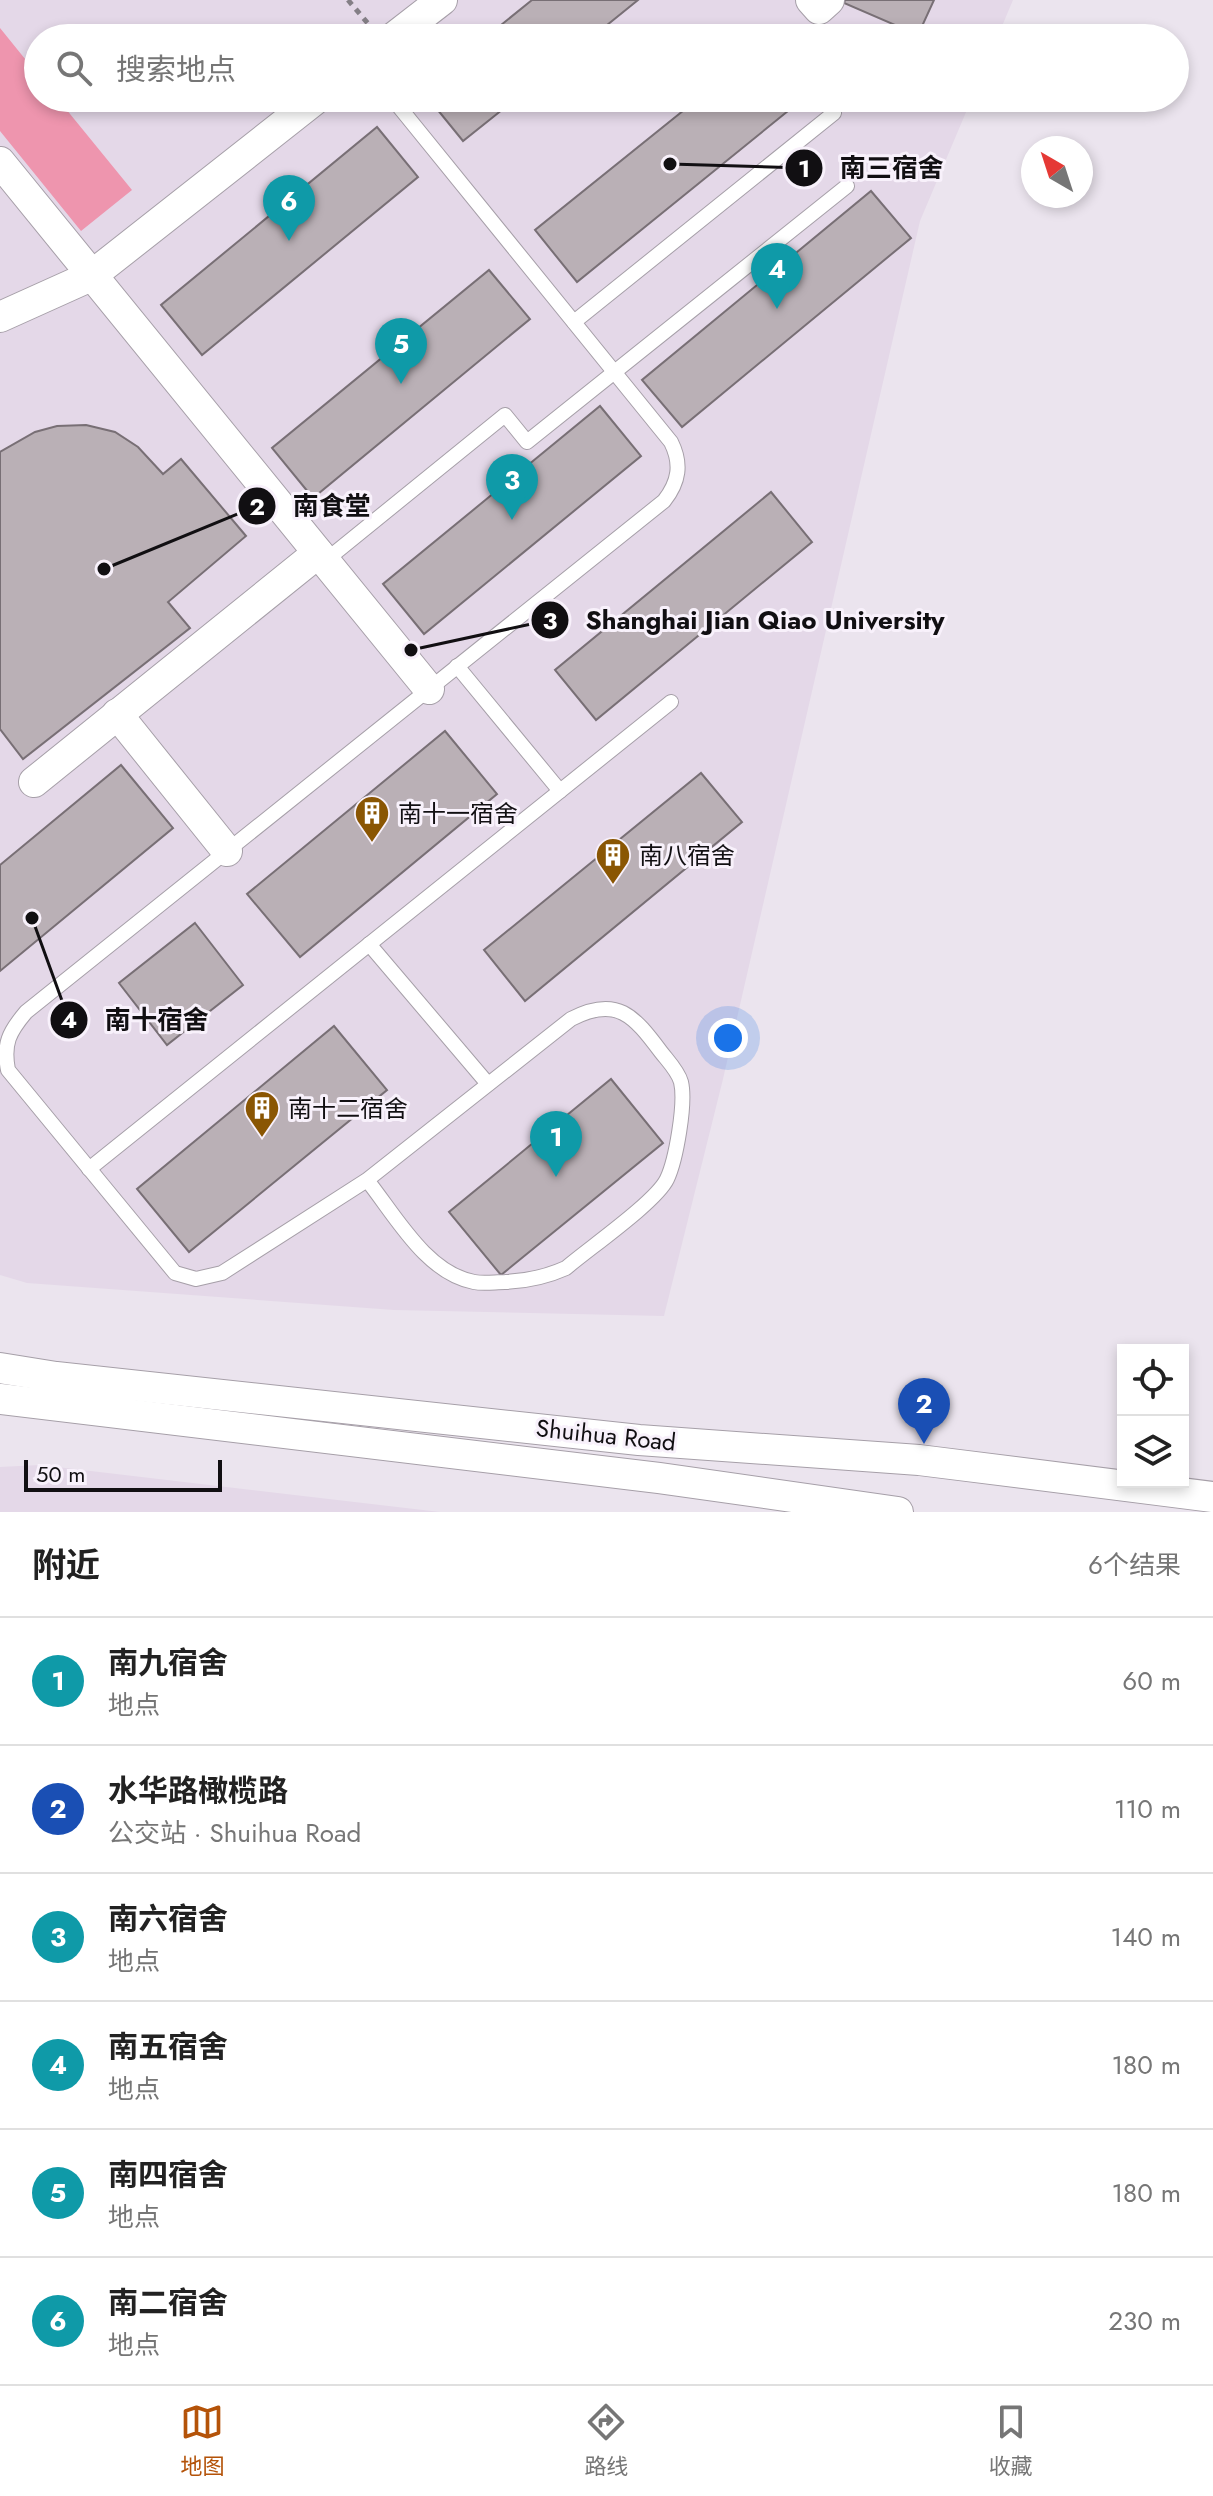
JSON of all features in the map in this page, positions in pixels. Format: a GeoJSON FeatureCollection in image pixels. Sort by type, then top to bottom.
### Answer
{"type":"FeatureCollection","features":[{"type":"Feature","properties":{"kind":"street"},"geometry":{"type":"LineString","coordinates":[[411,24],[442,0]]}},
{"type":"Feature","properties":{"kind":"street"},"geometry":{"type":"LineString","coordinates":[[811,0],[819,9],[829,0]]}},
{"type":"Feature","properties":{"kind":"street"},"geometry":{"type":"LineString","coordinates":[[0,317],[91,276],[299,112]]}},
{"type":"Feature","properties":{"kind":"street"},"geometry":{"type":"LineString","coordinates":[[0,162],[429,689]]}},
{"type":"Feature","properties":{"kind":"street"},"geometry":{"type":"LineString","coordinates":[[34,782],[117,714],[322,557]]}},
{"type":"Feature","properties":{"kind":"street"},"geometry":{"type":"LineString","coordinates":[[117,714],[227,851]]}},
{"type":"Feature","properties":{"kind":"street","name":"Shuihua Road"},"geometry":{"type":"LineString","coordinates":[[0,1368],[56,1377],[639,1440],[919,1460],[1213,1497]]}},
{"type":"Feature","properties":{"kind":"street","name":"Shuihua Road"},"geometry":{"type":"LineString","coordinates":[[0,1399],[659,1478],[898,1512]]}},
{"type":"Feature","properties":{"kind":"lane"},"geometry":{"type":"LineString","coordinates":[[367,1180],[426,1254],[459,1277],[475,1282],[530,1280],[566,1268],[665,1183],[679,1124],[681,1083],[643,1028],[629,1015],[616,1008],[587,1010],[367,1180],[222,1273],[196,1279],[175,1273],[8,1070],[4,1049],[10,1031],[26,1012],[664,501],[674,489],[678,463],[671,442],[403,112]]}},
{"type":"Feature","properties":{"kind":"lane"},"geometry":{"type":"LineString","coordinates":[[574,322],[834,113]]}},
{"type":"Feature","properties":{"kind":"lane"},"geometry":{"type":"LineString","coordinates":[[322,557],[505,415],[527,442],[847,186]]}},
{"type":"Feature","properties":{"kind":"lane"},"geometry":{"type":"LineString","coordinates":[[457,666],[560,791]]}},
{"type":"Feature","properties":{"kind":"lane"},"geometry":{"type":"LineString","coordinates":[[89,1169],[671,702]]}},
{"type":"Feature","properties":{"kind":"lane"},"geometry":{"type":"LineString","coordinates":[[369,944],[488,1084]]}},
{"type":"Feature","properties":{"kind":"path"},"geometry":{"type":"LineString","coordinates":[[348,0],[368,24]]}},
{"type":"Feature","properties":{"kind":"shaded area"},"geometry":{"type":"Polygon","coordinates":[[[0,0],[1013,0],[1003,24],[24,24],[24,112],[966,112],[920,221],[723,1079],[664,1316],[394,1310],[27,1283],[0,1275],[0,0]]]}},
{"type":"Feature","properties":{"kind":"shaded area"},"geometry":{"type":"Polygon","coordinates":[[[0,28],[24,58],[24,112],[68,112],[132,190],[81,231],[0,131],[0,28]]]}},
{"type":"Feature","properties":{"kind":"shaded area"},"geometry":{"type":"Polygon","coordinates":[[[40,1465],[440,1512],[0,1512],[0,1467],[40,1465]]]}},
{"type":"Feature","properties":{"kind":"building"},"geometry":{"type":"Polygon","coordinates":[[[532,0],[638,0],[608,24],[502,24],[532,0]]]}},
{"type":"Feature","properties":{"kind":"building"},"geometry":{"type":"Polygon","coordinates":[[[845,0],[934,0],[923,24],[893,24],[844,3],[845,0]]]}},
{"type":"Feature","properties":{"kind":"building"},"geometry":{"type":"Polygon","coordinates":[[[439,112],[499,112],[463,141],[439,112]]]}},
{"type":"Feature","properties":{"kind":"building"},"geometry":{"type":"Polygon","coordinates":[[[682,112],[787,112],[577,282],[535,230],[682,112]]]}},
{"type":"Feature","properties":{"kind":"building"},"geometry":{"type":"Polygon","coordinates":[[[377,127],[418,177],[202,355],[161,305],[377,127]]]}},
{"type":"Feature","properties":{"kind":"building"},"geometry":{"type":"Polygon","coordinates":[[[871,191],[911,238],[682,427],[642,380],[871,191]]]}},
{"type":"Feature","properties":{"kind":"building"},"geometry":{"type":"Polygon","coordinates":[[[489,270],[530,319],[313,498],[272,448],[489,270]]]}},
{"type":"Feature","properties":{"kind":"building"},"geometry":{"type":"Polygon","coordinates":[[[600,406],[641,456],[424,634],[383,584],[600,406]]]}},
{"type":"Feature","properties":{"kind":"building"},"geometry":{"type":"Polygon","coordinates":[[[86,425],[115,432],[138,447],[163,474],[181,459],[246,536],[168,602],[190,628],[23,759],[0,729],[0,452],[35,432],[57,426],[86,425]]]}},
{"type":"Feature","properties":{"kind":"building"},"geometry":{"type":"Polygon","coordinates":[[[771,492],[812,542],[596,720],[555,670],[771,492]]]}},
{"type":"Feature","properties":{"kind":"building","name":"南十一宿舍"},"geometry":{"type":"Polygon","coordinates":[[[445,731],[497,794],[300,957],[247,894],[445,731]]]}},
{"type":"Feature","properties":{"kind":"building"},"geometry":{"type":"Polygon","coordinates":[[[121,765],[173,828],[0,971],[0,865],[121,765]]]}},
{"type":"Feature","properties":{"kind":"building","name":"南八宿舍"},"geometry":{"type":"Polygon","coordinates":[[[701,773],[742,822],[525,1001],[484,950],[701,773]]]}},
{"type":"Feature","properties":{"kind":"building"},"geometry":{"type":"Polygon","coordinates":[[[195,923],[243,985],[167,1045],[119,983],[195,923]]]}},
{"type":"Feature","properties":{"kind":"building","name":"南十二宿舍"},"geometry":{"type":"Polygon","coordinates":[[[334,1026],[387,1090],[189,1252],[137,1189],[334,1026]]]}},
{"type":"Feature","properties":{"kind":"building"},"geometry":{"type":"Polygon","coordinates":[[[611,1079],[663,1143],[501,1275],[449,1212],[611,1079]]]}},
{"type":"Feature","properties":{"kind":"place","name":"南三宿舍"},"geometry":{"type":"Point","coordinates":[670,164]}},
{"type":"Feature","properties":{"kind":"place","name":"南二宿舍"},"geometry":{"type":"Point","coordinates":[289,241]}},
{"type":"Feature","properties":{"kind":"place","name":"南五宿舍"},"geometry":{"type":"Point","coordinates":[777,309]}},
{"type":"Feature","properties":{"kind":"place","name":"南四宿舍"},"geometry":{"type":"Point","coordinates":[401,384]}},
{"type":"Feature","properties":{"kind":"place","name":"南六宿舍"},"geometry":{"type":"Point","coordinates":[512,520]}},
{"type":"Feature","properties":{"kind":"place","name":"南食堂"},"geometry":{"type":"Point","coordinates":[104,569]}},
{"type":"Feature","properties":{"kind":"place","name":"Shanghai Jian Qiao University"},"geometry":{"type":"Point","coordinates":[411,650]}},
{"type":"Feature","properties":{"kind":"place","name":"南十一宿舍"},"geometry":{"type":"Point","coordinates":[372,844]}},
{"type":"Feature","properties":{"kind":"place","name":"南八宿舍"},"geometry":{"type":"Point","coordinates":[613,886]}},
{"type":"Feature","properties":{"kind":"place","name":"南十宿舍"},"geometry":{"type":"Point","coordinates":[32,918]}},
{"type":"Feature","properties":{"kind":"place","name":"南十二宿舍"},"geometry":{"type":"Point","coordinates":[262,1139]}},
{"type":"Feature","properties":{"kind":"place","name":"南九宿舍"},"geometry":{"type":"Point","coordinates":[556,1177]}},
{"type":"Feature","properties":{"kind":"place","name":"水华路橄榄路"},"geometry":{"type":"Point","coordinates":[924,1444]}}]}
